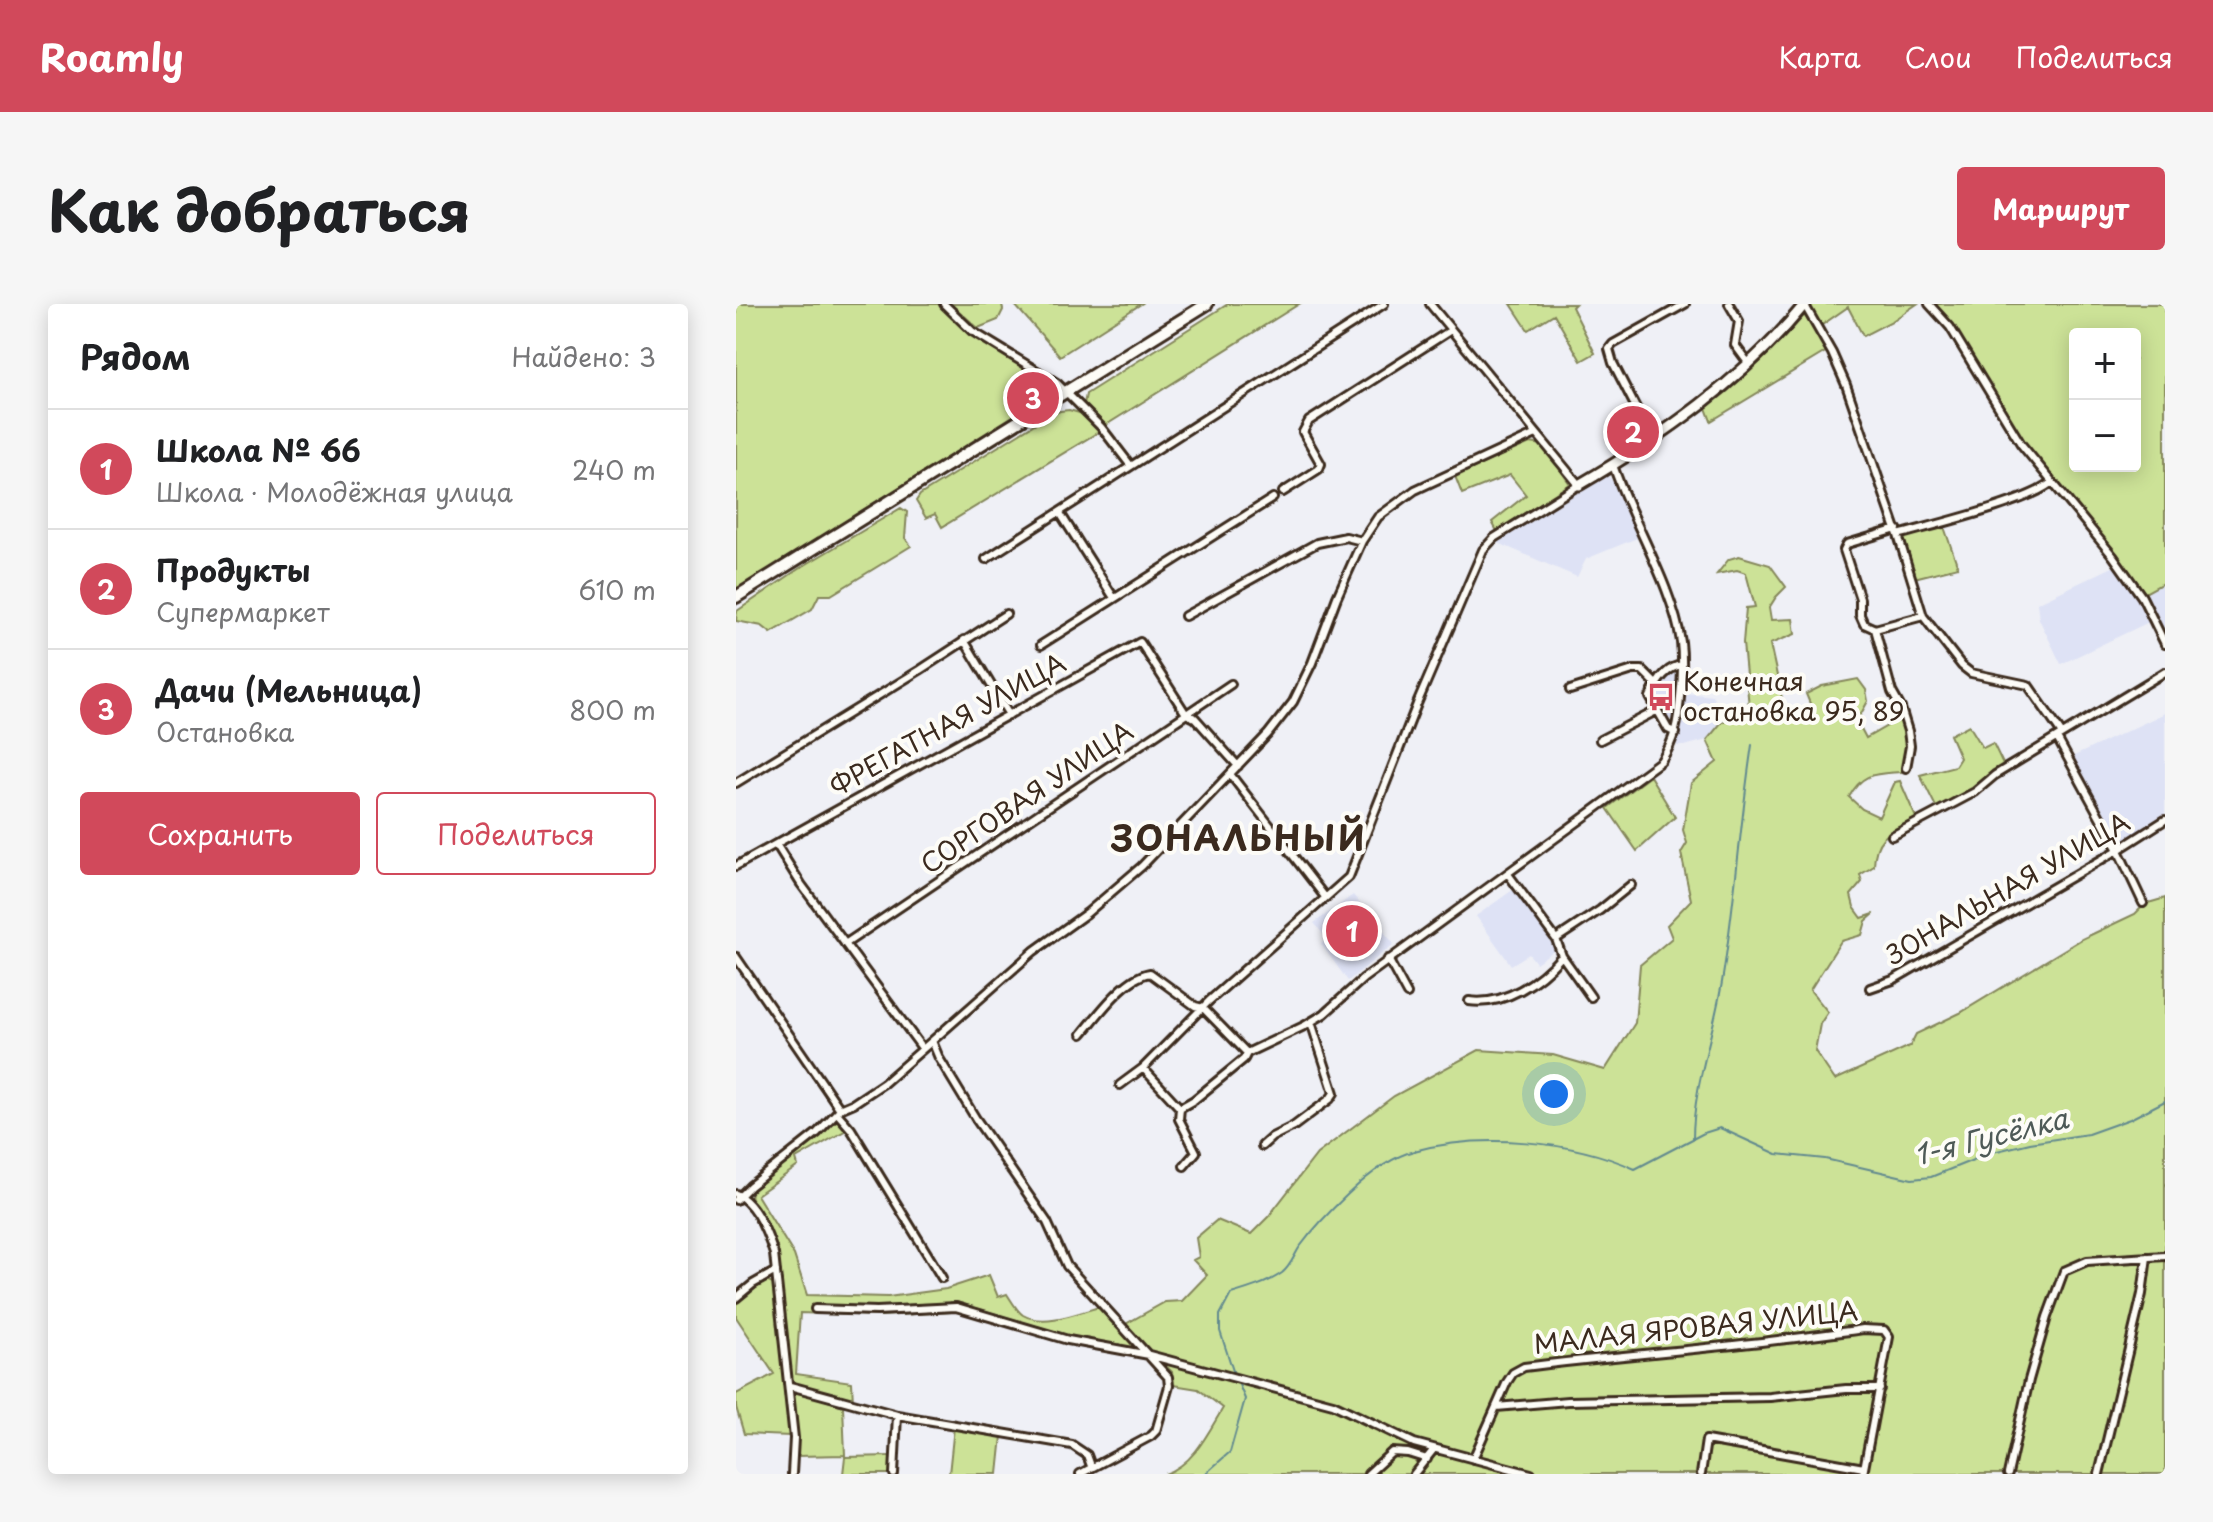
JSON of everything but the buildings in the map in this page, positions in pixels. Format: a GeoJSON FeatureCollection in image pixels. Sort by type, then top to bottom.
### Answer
{"type":"FeatureCollection","features":[{"type":"Feature","properties":{"kind":"main road"},"geometry":{"type":"LineString","coordinates":[[736,597],[1207,304]]}},
{"type":"Feature","properties":{"kind":"street"},"geometry":{"type":"LineString","coordinates":[[944,304],[972,331],[1048,377],[1066,392],[1101,427],[1131,466]]}},
{"type":"Feature","properties":{"kind":"street"},"geometry":{"type":"LineString","coordinates":[[986,559],[1384,304]]}},
{"type":"Feature","properties":{"kind":"street"},"geometry":{"type":"LineString","coordinates":[[1430,304],[1579,485]]}},
{"type":"Feature","properties":{"kind":"street"},"geometry":{"type":"LineString","coordinates":[[1652,440],[1609,349],[1685,304]]}},
{"type":"Feature","properties":{"kind":"street"},"geometry":{"type":"LineString","coordinates":[[1729,304],[1739,321],[1735,345],[1749,364]]}},
{"type":"Feature","properties":{"kind":"street"},"geometry":{"type":"LineString","coordinates":[[1929,304],[1950,327],[2021,444],[2113,556],[2142,597],[2165,644]]}},
{"type":"Feature","properties":{"kind":"street"},"geometry":{"type":"LineString","coordinates":[[1120,1085],[1143,1068],[1203,1008],[1342,885],[1354,869],[1417,704],[1483,550],[1494,538],[1652,440],[1703,403],[1749,364],[1804,305],[1832,353],[1846,385],[1898,532],[1923,616],[1971,673],[2028,685],[2060,736],[2143,903]]}},
{"type":"Feature","properties":{"kind":"street"},"geometry":{"type":"LineString","coordinates":[[1283,492],[1319,469],[1321,464],[1303,432],[1309,421],[1451,330]]}},
{"type":"Feature","properties":{"kind":"street"},"geometry":{"type":"LineString","coordinates":[[792,1474],[794,1438],[790,1386],[776,1271],[768,1234],[738,1197],[817,1133],[838,1111],[884,1083],[1034,951],[1087,913],[1142,866],[1238,766],[1293,702],[1362,541],[1378,517],[1400,499],[1536,434]]}},
{"type":"Feature","properties":{"kind":"street"},"geometry":{"type":"LineString","coordinates":[[1180,1108],[1194,1100],[1247,1053],[1311,1022],[1388,959],[1661,761],[1676,733],[1681,642],[1613,465]]}},
{"type":"Feature","properties":{"kind":"street"},"geometry":{"type":"LineString","coordinates":[[1923,616],[1875,629],[1864,624],[1860,615],[1860,599],[1844,550],[1847,544],[1997,505],[2043,490],[2051,483]]}},
{"type":"Feature","properties":{"kind":"street"},"geometry":{"type":"LineString","coordinates":[[1041,645],[1273,498]]}},
{"type":"Feature","properties":{"kind":"street"},"geometry":{"type":"LineString","coordinates":[[1060,513],[1114,598]]}},
{"type":"Feature","properties":{"kind":"street"},"geometry":{"type":"LineString","coordinates":[[1185,616],[1317,543],[1346,537],[1362,541]]}},
{"type":"Feature","properties":{"kind":"street"},"geometry":{"type":"LineString","coordinates":[[736,783],[1006,614]]}},
{"type":"Feature","properties":{"kind":"street"},"geometry":{"type":"LineString","coordinates":[[1875,629],[1892,692],[1908,731],[1910,746],[1906,768]]}},
{"type":"Feature","properties":{"kind":"street"},"geometry":{"type":"LineString","coordinates":[[964,640],[1009,715]]}},
{"type":"Feature","properties":{"kind":"street","name":"ФРЕГАТНАЯ УЛИЦА"},"geometry":{"type":"LineString","coordinates":[[736,866],[1140,642],[1186,714]]}},
{"type":"Feature","properties":{"kind":"street"},"geometry":{"type":"LineString","coordinates":[[1676,733],[1668,729],[1650,697],[1656,684],[1675,666],[1682,665]]}},
{"type":"Feature","properties":{"kind":"street"},"geometry":{"type":"LineString","coordinates":[[1570,690],[1633,670],[1642,670],[1656,684]]}},
{"type":"Feature","properties":{"kind":"street"},"geometry":{"type":"LineString","coordinates":[[1892,836],[1975,792],[1995,775],[2165,672]]}},
{"type":"Feature","properties":{"kind":"street","name":"СОРГОВАЯ УЛИЦА"},"geometry":{"type":"LineString","coordinates":[[845,944],[1231,684]]}},
{"type":"Feature","properties":{"kind":"street"},"geometry":{"type":"LineString","coordinates":[[1600,740],[1656,711]]}},
{"type":"Feature","properties":{"kind":"street"},"geometry":{"type":"LineString","coordinates":[[1186,714],[1195,718],[1238,766]]}},
{"type":"Feature","properties":{"kind":"street"},"geometry":{"type":"LineString","coordinates":[[1230,774],[1325,897]]}},
{"type":"Feature","properties":{"kind":"street","name":"ЗОНАЛЬНАЯ УЛИЦА"},"geometry":{"type":"LineString","coordinates":[[1870,988],[1893,980],[2165,820]]}},
{"type":"Feature","properties":{"kind":"street"},"geometry":{"type":"LineString","coordinates":[[776,844],[922,1048]]}},
{"type":"Feature","properties":{"kind":"street"},"geometry":{"type":"LineString","coordinates":[[1508,874],[1556,939],[1562,956],[1591,997]]}},
{"type":"Feature","properties":{"kind":"street"},"geometry":{"type":"LineString","coordinates":[[1556,939],[1631,885]]}},
{"type":"Feature","properties":{"kind":"street"},"geometry":{"type":"LineString","coordinates":[[1469,1001],[1484,1003],[1496,1000],[1531,985],[1562,956]]}},
{"type":"Feature","properties":{"kind":"street"},"geometry":{"type":"LineString","coordinates":[[736,957],[851,1129],[942,1278]]}},
{"type":"Feature","properties":{"kind":"street"},"geometry":{"type":"LineString","coordinates":[[1388,959],[1407,994]]}},
{"type":"Feature","properties":{"kind":"street"},"geometry":{"type":"LineString","coordinates":[[1082,1034],[1115,996],[1142,974],[1150,973],[1195,1006],[1203,1008],[1247,1053]]}},
{"type":"Feature","properties":{"kind":"street"},"geometry":{"type":"LineString","coordinates":[[1262,1146],[1294,1126],[1334,1093],[1311,1022]]}},
{"type":"Feature","properties":{"kind":"street"},"geometry":{"type":"LineString","coordinates":[[932,1041],[976,1119],[1047,1222],[1067,1266],[1168,1377],[1169,1386],[1156,1431],[1145,1441],[1080,1474]]}},
{"type":"Feature","properties":{"kind":"street"},"geometry":{"type":"LineString","coordinates":[[1143,1068],[1180,1108],[1179,1119],[1196,1152],[1184,1166]]}},
{"type":"Feature","properties":{"kind":"street"},"geometry":{"type":"LineString","coordinates":[[2008,1474],[2029,1380],[2064,1271],[2087,1261],[2165,1256]]}},
{"type":"Feature","properties":{"kind":"street"},"geometry":{"type":"LineString","coordinates":[[2099,1474],[2142,1294],[2147,1257]]}},
{"type":"Feature","properties":{"kind":"street"},"geometry":{"type":"LineString","coordinates":[[736,1298],[776,1271]]}},
{"type":"Feature","properties":{"kind":"street"},"geometry":{"type":"LineString","coordinates":[[815,1309],[877,1311],[956,1307],[1068,1340],[1149,1355],[1333,1404],[1414,1443],[1531,1474]]}},
{"type":"Feature","properties":{"kind":"street","name":"МАЛАЯ ЯРОВАЯ УЛИЦА"},"geometry":{"type":"LineString","coordinates":[[1473,1459],[1513,1373],[1524,1367],[1775,1342],[1863,1329],[1884,1330],[1889,1337],[1880,1389]]}},
{"type":"Feature","properties":{"kind":"street"},"geometry":{"type":"LineString","coordinates":[[790,1386],[897,1415],[1072,1445],[1087,1455],[1091,1466]]}},
{"type":"Feature","properties":{"kind":"street"},"geometry":{"type":"LineString","coordinates":[[1496,1407],[1568,1401],[1770,1397],[1846,1389],[1880,1389],[1864,1471],[1706,1440],[1701,1474]]}},
{"type":"Feature","properties":{"kind":"street"},"geometry":{"type":"LineString","coordinates":[[894,1474],[897,1415]]}},
{"type":"Feature","properties":{"kind":"street"},"geometry":{"type":"LineString","coordinates":[[1418,1472],[1434,1449]]}},
{"type":"Feature","properties":{"kind":"street"},"geometry":{"type":"LineString","coordinates":[[1368,1474],[1392,1452],[1427,1459]]}},
{"type":"Feature","properties":{"kind":"street"},"geometry":{"type":"LineString","coordinates":[[1498,1474],[1500,1466]]}},
{"type":"Feature","properties":{"kind":"shaded area"},"geometry":{"type":"Polygon","coordinates":[[[1645,411],[1655,432],[1626,451],[1615,428],[1645,411]]]}},
{"type":"Feature","properties":{"kind":"shaded area"},"geometry":{"type":"Polygon","coordinates":[[[1607,475],[1614,483],[1637,538],[1586,559],[1577,577],[1496,542],[1600,476],[1607,475]]]}},
{"type":"Feature","properties":{"kind":"shaded area"},"geometry":{"type":"Polygon","coordinates":[[[2117,565],[2151,621],[2061,664],[2039,619],[2037,603],[2117,565]]]}},
{"type":"Feature","properties":{"kind":"shaded area"},"geometry":{"type":"Polygon","coordinates":[[[2165,582],[2165,634],[2145,593],[2165,582]]]}},
{"type":"Feature","properties":{"kind":"shaded area"},"geometry":{"type":"Polygon","coordinates":[[[1673,672],[1678,674],[1678,692],[1677,714],[1672,719],[1663,717],[1655,697],[1657,688],[1673,672]]]}},
{"type":"Feature","properties":{"kind":"shaded area"},"geometry":{"type":"Polygon","coordinates":[[[1685,693],[1713,696],[1721,723],[1707,740],[1677,746],[1685,693]]]}},
{"type":"Feature","properties":{"kind":"shaded area"},"geometry":{"type":"Polygon","coordinates":[[[2165,713],[2165,816],[2127,842],[2115,840],[2070,758],[2165,713]]]}},
{"type":"Feature","properties":{"kind":"shaded area"},"geometry":{"type":"Polygon","coordinates":[[[1514,889],[1556,949],[1536,963],[1529,954],[1511,965],[1476,916],[1514,889]]]}},
{"type":"Feature","properties":{"kind":"shaded area"},"geometry":{"type":"Polygon","coordinates":[[[1353,895],[1394,944],[1348,981],[1321,944],[1327,939],[1314,923],[1353,895]]]}},
{"type":"Feature","properties":{"kind":"green space"},"geometry":{"type":"Polygon","coordinates":[[[736,304],[939,304],[969,334],[1043,379],[1048,389],[1043,397],[736,590],[736,304]]]}},
{"type":"Feature","properties":{"kind":"green space"},"geometry":{"type":"Polygon","coordinates":[[[951,304],[1002,304],[1003,310],[998,320],[978,328],[951,304]]]}},
{"type":"Feature","properties":{"kind":"green space"},"geometry":{"type":"Polygon","coordinates":[[[1014,304],[1141,304],[1060,356],[1014,304]]]}},
{"type":"Feature","properties":{"kind":"green space"},"geometry":{"type":"Polygon","coordinates":[[[1228,304],[1299,304],[1106,425],[1084,404],[1086,394],[1228,304]]]}},
{"type":"Feature","properties":{"kind":"green space"},"geometry":{"type":"Polygon","coordinates":[[[1511,304],[1575,304],[1572,307],[1595,353],[1581,361],[1554,314],[1528,330],[1511,304]]]}},
{"type":"Feature","properties":{"kind":"green space"},"geometry":{"type":"Polygon","coordinates":[[[1811,304],[1917,304],[1863,336],[1848,307],[1819,327],[1811,304]]]}},
{"type":"Feature","properties":{"kind":"green space"},"geometry":{"type":"Polygon","coordinates":[[[1934,304],[2165,304],[2165,582],[2145,593],[2021,439],[1969,353],[1934,304]]]}},
{"type":"Feature","properties":{"kind":"green space"},"geometry":{"type":"Polygon","coordinates":[[[1805,316],[1827,351],[1711,421],[1706,408],[1761,361],[1800,317],[1805,316]]]}},
{"type":"Feature","properties":{"kind":"green space"},"geometry":{"type":"Polygon","coordinates":[[[1069,410],[1083,414],[1100,431],[942,527],[935,514],[926,518],[916,501],[920,495],[1044,418],[1069,410]]]}},
{"type":"Feature","properties":{"kind":"green space"},"geometry":{"type":"Polygon","coordinates":[[[1530,443],[1543,445],[1570,484],[1497,531],[1492,522],[1526,495],[1510,475],[1462,494],[1455,476],[1530,443]]]}},
{"type":"Feature","properties":{"kind":"green space"},"geometry":{"type":"Polygon","coordinates":[[[901,508],[907,512],[905,538],[911,546],[831,595],[819,595],[812,609],[771,633],[762,626],[736,621],[737,611],[800,568],[901,508]]]}},
{"type":"Feature","properties":{"kind":"green space"},"geometry":{"type":"Polygon","coordinates":[[[1943,524],[1958,567],[1914,578],[1904,538],[1943,524]]]}},
{"type":"Feature","properties":{"kind":"green space"},"geometry":{"type":"Polygon","coordinates":[[[1739,556],[1770,565],[1786,587],[1769,608],[1771,620],[1793,619],[1795,634],[1770,644],[1785,712],[1807,713],[1811,706],[1806,694],[1822,686],[1858,679],[1866,690],[1868,701],[1857,721],[1866,738],[1901,718],[1905,732],[1901,772],[1870,776],[1859,783],[1849,797],[1862,809],[1879,817],[1895,782],[1900,781],[1917,820],[1881,840],[1874,866],[1860,875],[1862,882],[1851,895],[1854,907],[1862,918],[1874,914],[1866,921],[1862,935],[1841,941],[1810,990],[1828,1012],[1820,1024],[1815,1051],[1835,1080],[1910,1046],[1916,1034],[1960,1013],[2082,939],[2135,914],[2145,904],[2165,898],[2165,1474],[1165,1474],[1192,1455],[1223,1408],[1198,1389],[1173,1385],[1172,1372],[1124,1325],[1165,1302],[1182,1301],[1207,1275],[1193,1260],[1199,1257],[1196,1238],[1217,1220],[1251,1234],[1317,1154],[1394,1096],[1479,1050],[1553,1055],[1605,1070],[1635,1023],[1640,965],[1672,938],[1667,925],[1691,900],[1681,853],[1687,843],[1683,830],[1691,783],[1717,762],[1707,740],[1721,723],[1749,707],[1743,643],[1746,608],[1755,607],[1746,573],[1737,570],[1717,574],[1729,559],[1739,556]]]}},
{"type":"Feature","properties":{"kind":"green space"},"geometry":{"type":"Polygon","coordinates":[[[1969,725],[1983,748],[1993,743],[2004,766],[1974,790],[1937,809],[1920,775],[1955,766],[1960,758],[1950,735],[1969,725]]]}},
{"type":"Feature","properties":{"kind":"green space"},"geometry":{"type":"Polygon","coordinates":[[[1650,776],[1675,817],[1637,851],[1607,808],[1650,776]]]}},
{"type":"Feature","properties":{"kind":"green space"},"geometry":{"type":"Polygon","coordinates":[[[839,1119],[848,1129],[796,1159],[798,1166],[757,1195],[794,1255],[807,1295],[888,1297],[946,1289],[989,1275],[998,1297],[1007,1294],[1023,1315],[1041,1320],[1051,1319],[1099,1307],[1136,1347],[1070,1336],[956,1302],[951,1302],[951,1312],[880,1316],[800,1313],[796,1374],[852,1382],[853,1402],[792,1382],[784,1345],[776,1251],[750,1194],[752,1188],[839,1119]]]}},
{"type":"Feature","properties":{"kind":"green space"},"geometry":{"type":"Polygon","coordinates":[[[766,1281],[773,1284],[777,1303],[790,1436],[744,1434],[736,1407],[736,1394],[774,1374],[736,1317],[736,1302],[766,1281]]]}},
{"type":"Feature","properties":{"kind":"green space"},"geometry":{"type":"Polygon","coordinates":[[[798,1391],[843,1406],[845,1455],[797,1456],[793,1396],[798,1391]]]}},
{"type":"Feature","properties":{"kind":"green space"},"geometry":{"type":"Polygon","coordinates":[[[954,1427],[1002,1436],[998,1474],[949,1474],[954,1427]]]}},
{"type":"Feature","properties":{"kind":"green space"},"geometry":{"type":"Polygon","coordinates":[[[893,1456],[891,1474],[843,1474],[845,1457],[893,1456]]]}},
{"type":"Feature","properties":{"kind":"waterway"},"geometry":{"type":"LineString","coordinates":[[1693,1138],[1696,1100],[1727,952],[1752,745]]}},
{"type":"Feature","properties":{"kind":"waterway","name":"1-я Гусёлка"},"geometry":{"type":"LineString","coordinates":[[1234,1374],[1220,1331],[1220,1315],[1231,1294],[1282,1273],[1310,1234],[1348,1194],[1387,1163],[1414,1151],[1468,1142],[1526,1142],[1583,1151],[1635,1169],[1704,1133],[1720,1128],[1777,1154],[1825,1159],[1912,1179],[1931,1177],[1993,1152],[2088,1134],[2130,1119],[2165,1101]]}},
{"type":"Feature","properties":{"kind":"waterway","name":"1-я Гусёлка"},"geometry":{"type":"LineString","coordinates":[[1205,1474],[1230,1452],[1245,1399],[1237,1380]]}},
{"type":"Feature","properties":{"kind":"place","name":"Дачи (Мельница)"},"geometry":{"type":"Point","coordinates":[1033,398]}},
{"type":"Feature","properties":{"kind":"place","name":"Продукты"},"geometry":{"type":"Point","coordinates":[1633,432]}},
{"type":"Feature","properties":{"kind":"place","name":"Конечная остановка 95, 89"},"geometry":{"type":"Point","coordinates":[1661,697]}},
{"type":"Feature","properties":{"kind":"place","name":"Школа № 66"},"geometry":{"type":"Point","coordinates":[1352,931]}},
{"type":"Feature","properties":{"kind":"district","name":"ЗОНАЛЬНЫЙ"},"geometry":{"type":"Point","coordinates":[1239,839]}}]}
